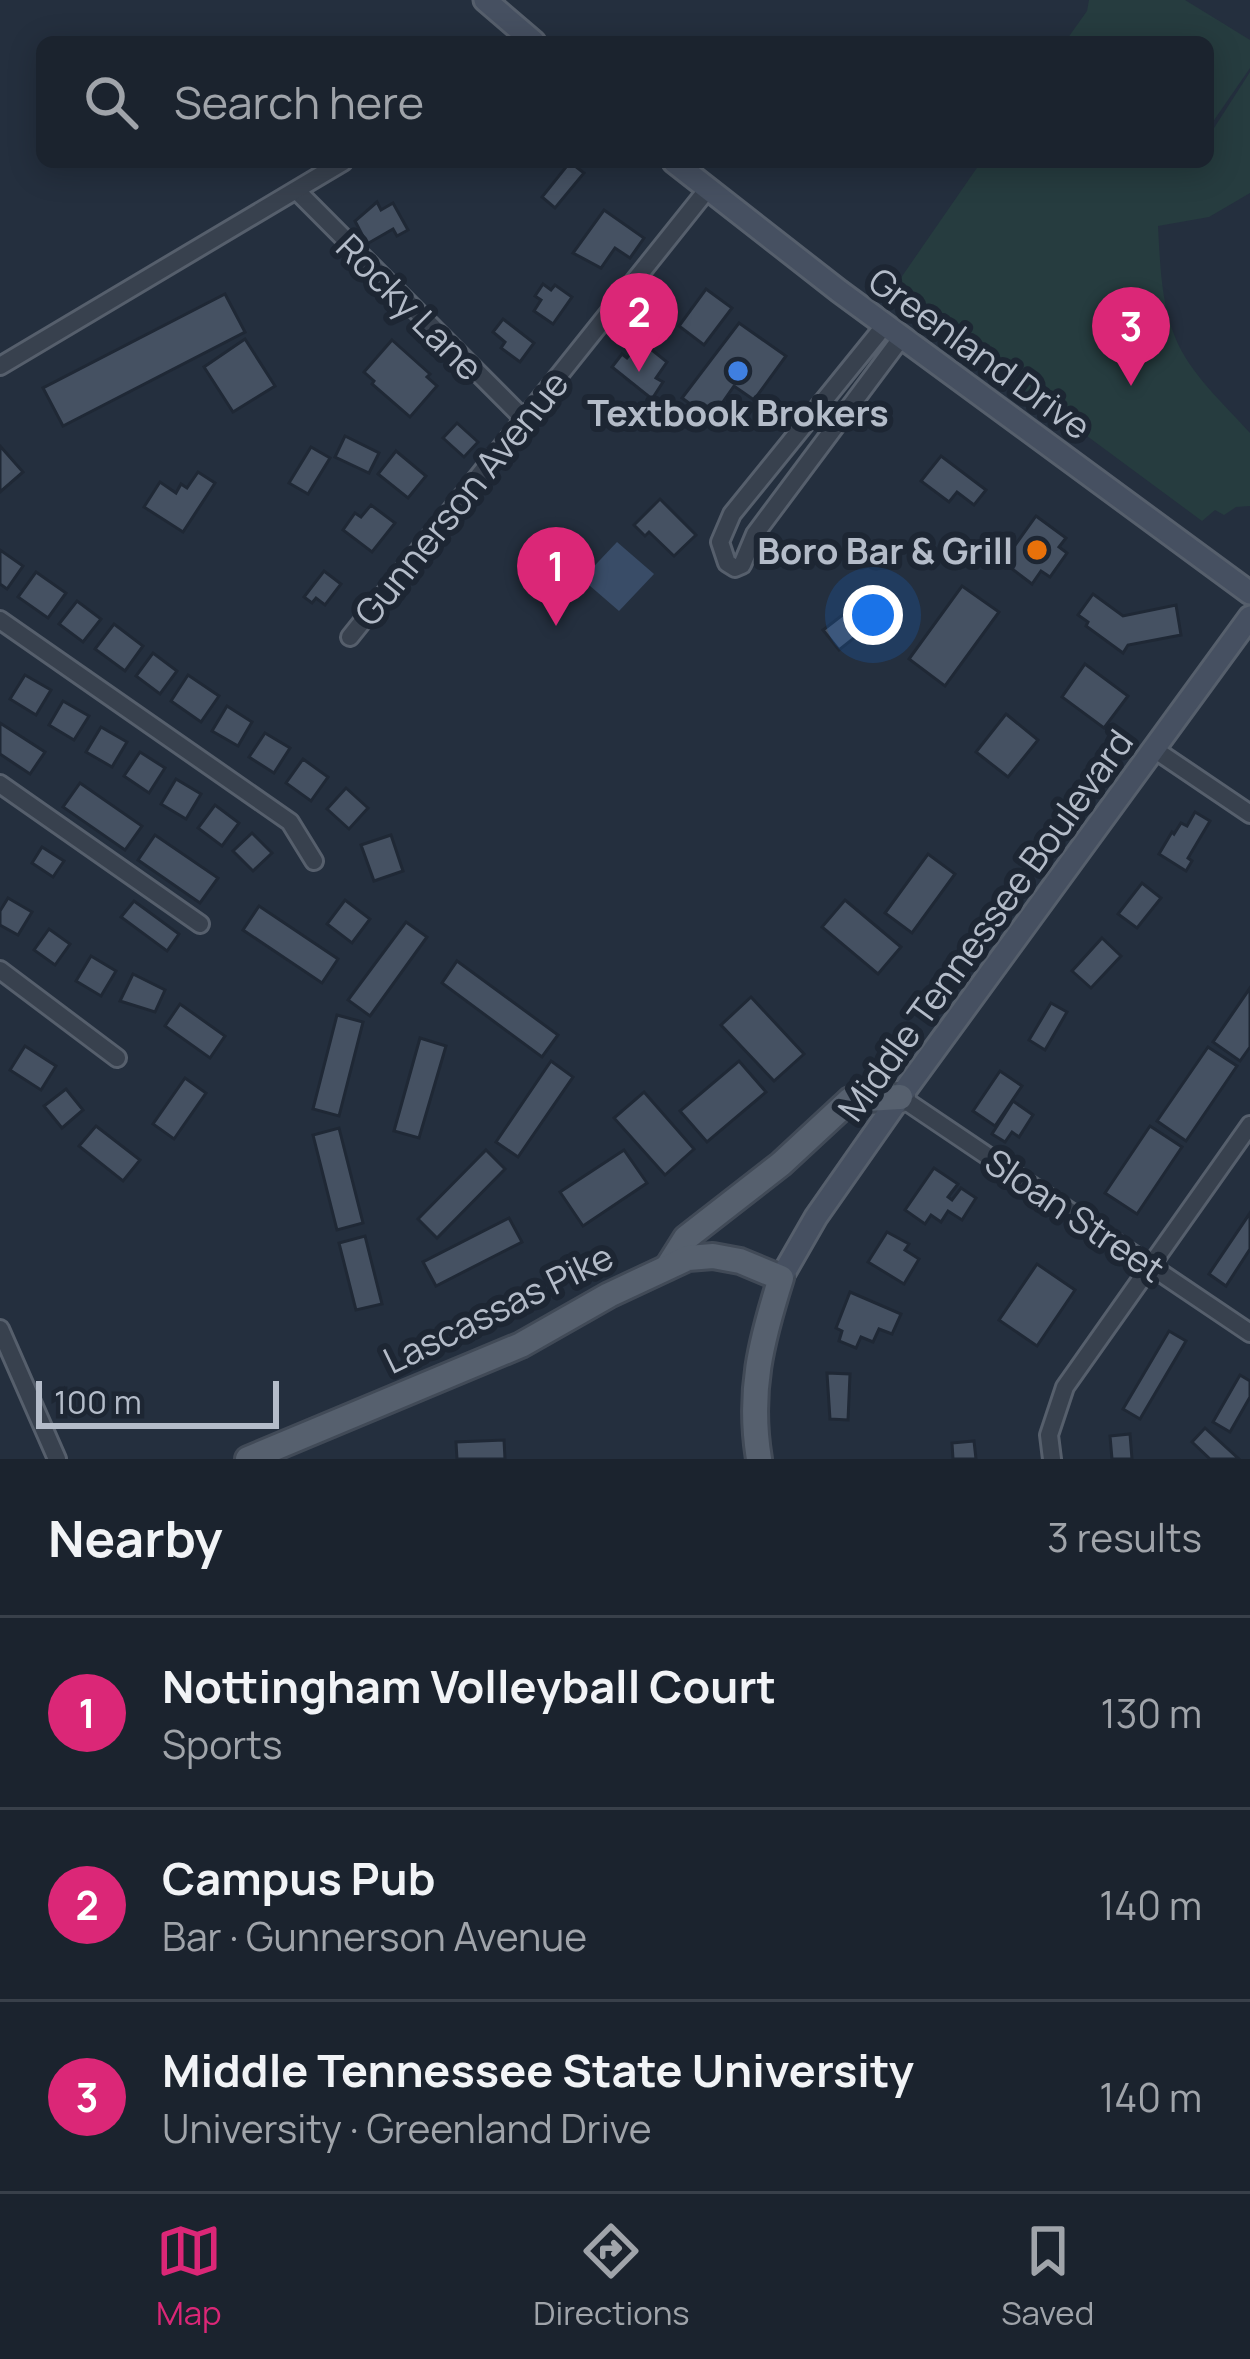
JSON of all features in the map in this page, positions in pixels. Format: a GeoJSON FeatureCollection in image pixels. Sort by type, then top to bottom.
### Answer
{"type":"FeatureCollection","features":[{"type":"Feature","properties":{"kind":"main road"},"geometry":{"type":"LineString","coordinates":[[485,0],[520,36]]}},
{"type":"Feature","properties":{"kind":"main road","name":"Greenland Drive"},"geometry":{"type":"LineString","coordinates":[[681,168],[893,331],[1250,593]]}},
{"type":"Feature","properties":{"kind":"main road","name":"Middle Tennessee Boulevard"},"geometry":{"type":"LineString","coordinates":[[782,1278],[816,1217],[900,1097],[1250,616]]}},
{"type":"Feature","properties":{"kind":"main road"},"geometry":{"type":"LineString","coordinates":[[669,1264],[686,1238],[782,1164],[850,1100],[900,1097]]}},
{"type":"Feature","properties":{"kind":"main road","name":"Lascassas Pike"},"geometry":{"type":"LineString","coordinates":[[248,1459],[521,1345],[669,1264],[713,1256],[782,1278]]}},
{"type":"Feature","properties":{"kind":"main road"},"geometry":{"type":"LineString","coordinates":[[759,1459],[752,1419],[760,1343],[782,1278]]}},
{"type":"Feature","properties":{"kind":"street"},"geometry":{"type":"LineString","coordinates":[[0,366],[335,168]]}},
{"type":"Feature","properties":{"kind":"street","name":"Gunnerson Avenue"},"geometry":{"type":"LineString","coordinates":[[350,637],[707,190]]}},
{"type":"Feature","properties":{"kind":"street","name":"Rocky Lane"},"geometry":{"type":"LineString","coordinates":[[298,192],[524,419]]}},
{"type":"Feature","properties":{"kind":"street"},"geometry":{"type":"LineString","coordinates":[[893,331],[755,534],[742,565],[735,568],[727,563],[720,542],[732,514],[893,331]]}},
{"type":"Feature","properties":{"kind":"street"},"geometry":{"type":"LineString","coordinates":[[0,620],[290,822],[314,861]]}},
{"type":"Feature","properties":{"kind":"street"},"geometry":{"type":"LineString","coordinates":[[1154,749],[1250,814]]}},
{"type":"Feature","properties":{"kind":"street"},"geometry":{"type":"LineString","coordinates":[[0,784],[200,924]]}},
{"type":"Feature","properties":{"kind":"street"},"geometry":{"type":"LineString","coordinates":[[0,970],[117,1058]]}},
{"type":"Feature","properties":{"kind":"street","name":"Sloan Street"},"geometry":{"type":"LineString","coordinates":[[900,1097],[1250,1333]]}},
{"type":"Feature","properties":{"kind":"street"},"geometry":{"type":"LineString","coordinates":[[1052,1459],[1049,1435],[1065,1387],[1250,1125]]}},
{"type":"Feature","properties":{"kind":"street"},"geometry":{"type":"LineString","coordinates":[[0,1329],[57,1459]]}},
{"type":"Feature","properties":{"kind":"green space"},"geometry":{"type":"Polygon","coordinates":[[[1089,0],[1185,0],[1250,40],[1250,68],[1214,120],[1214,36],[1069,36],[1089,0]]]}},
{"type":"Feature","properties":{"kind":"green space"},"geometry":{"type":"Polygon","coordinates":[[[1250,72],[1250,193],[1209,217],[1158,226],[1164,297],[1175,337],[1198,376],[1250,433],[1250,506],[1236,507],[1224,515],[1215,510],[1202,521],[887,288],[896,285],[977,168],[1214,168],[1214,128],[1250,72]]]}},
{"type":"Feature","properties":{"kind":"water"},"geometry":{"type":"Polygon","coordinates":[[[617,542],[654,574],[619,611],[582,579],[617,542]]]}},
{"type":"Feature","properties":{"kind":"building"},"geometry":{"type":"Polygon","coordinates":[[[565,168],[584,173],[555,208],[542,197],[565,168]]]}},
{"type":"Feature","properties":{"kind":"building"},"geometry":{"type":"Polygon","coordinates":[[[377,202],[381,210],[393,203],[408,230],[397,236],[393,229],[367,244],[355,221],[377,202]]]}},
{"type":"Feature","properties":{"kind":"building"},"geometry":{"type":"Polygon","coordinates":[[[604,210],[644,238],[630,258],[615,248],[601,268],[573,253],[604,210]]]}},
{"type":"Feature","properties":{"kind":"building"},"geometry":{"type":"Polygon","coordinates":[[[543,284],[551,290],[555,285],[572,297],[553,324],[534,311],[541,300],[535,296],[543,284]]]}},
{"type":"Feature","properties":{"kind":"building"},"geometry":{"type":"Polygon","coordinates":[[[706,289],[732,308],[704,345],[679,326],[706,289]]]}},
{"type":"Feature","properties":{"kind":"building"},"geometry":{"type":"Polygon","coordinates":[[[225,294],[245,332],[63,426],[43,388],[225,294]]]}},
{"type":"Feature","properties":{"kind":"building"},"geometry":{"type":"Polygon","coordinates":[[[503,319],[534,343],[520,362],[501,348],[505,342],[493,332],[503,319]]]}},
{"type":"Feature","properties":{"kind":"building","name":"Textbook Brokers"},"geometry":{"type":"Polygon","coordinates":[[[739,323],[786,356],[754,400],[734,386],[711,419],[682,398],[739,323]]]}},
{"type":"Feature","properties":{"kind":"building"},"geometry":{"type":"Polygon","coordinates":[[[637,338],[667,362],[656,378],[663,382],[652,399],[612,367],[622,354],[627,358],[637,338]]]}},
{"type":"Feature","properties":{"kind":"building"},"geometry":{"type":"Polygon","coordinates":[[[245,339],[275,386],[233,412],[204,367],[245,339]]]}},
{"type":"Feature","properties":{"kind":"building"},"geometry":{"type":"Polygon","coordinates":[[[392,340],[437,386],[410,417],[364,372],[392,340]]]}},
{"type":"Feature","properties":{"kind":"building"},"geometry":{"type":"Polygon","coordinates":[[[457,423],[478,442],[464,457],[443,438],[457,423]]]}},
{"type":"Feature","properties":{"kind":"building"},"geometry":{"type":"Polygon","coordinates":[[[345,436],[379,453],[369,473],[335,457],[345,436]]]}},
{"type":"Feature","properties":{"kind":"building"},"geometry":{"type":"Polygon","coordinates":[[[0,446],[23,472],[0,492],[0,446]]]}},
{"type":"Feature","properties":{"kind":"building"},"geometry":{"type":"Polygon","coordinates":[[[311,447],[330,458],[308,494],[289,483],[311,447]]]}},
{"type":"Feature","properties":{"kind":"building"},"geometry":{"type":"Polygon","coordinates":[[[396,451],[426,476],[408,498],[378,474],[396,451]]]}},
{"type":"Feature","properties":{"kind":"building"},"geometry":{"type":"Polygon","coordinates":[[[941,456],[986,490],[974,505],[957,492],[949,502],[921,481],[941,456]]]}},
{"type":"Feature","properties":{"kind":"building"},"geometry":{"type":"Polygon","coordinates":[[[198,472],[215,483],[183,532],[144,507],[160,482],[176,493],[181,484],[187,488],[198,472]]]}},
{"type":"Feature","properties":{"kind":"building"},"geometry":{"type":"Polygon","coordinates":[[[660,499],[696,535],[674,556],[649,532],[645,536],[634,525],[660,499]]]}},
{"type":"Feature","properties":{"kind":"building"},"geometry":{"type":"Polygon","coordinates":[[[371,505],[395,523],[372,552],[343,530],[355,513],[361,517],[371,505]]]}},
{"type":"Feature","properties":{"kind":"building","name":"Boro Bar & Grill"},"geometry":{"type":"Polygon","coordinates":[[[1036,516],[1066,538],[1059,547],[1067,553],[1050,577],[1041,571],[1032,584],[1003,562],[1036,516]]]}},
{"type":"Feature","properties":{"kind":"building"},"geometry":{"type":"Polygon","coordinates":[[[0,550],[23,566],[7,589],[0,584],[0,550]]]}},
{"type":"Feature","properties":{"kind":"building"},"geometry":{"type":"Polygon","coordinates":[[[324,571],[341,584],[325,605],[316,598],[312,603],[304,597],[324,571]]]}},
{"type":"Feature","properties":{"kind":"building"},"geometry":{"type":"Polygon","coordinates":[[[36,572],[66,593],[48,618],[18,597],[36,572]]]}},
{"type":"Feature","properties":{"kind":"building"},"geometry":{"type":"Polygon","coordinates":[[[962,586],[999,612],[945,686],[909,659],[962,586]]]}},
{"type":"Feature","properties":{"kind":"building"},"geometry":{"type":"Polygon","coordinates":[[[1093,594],[1123,616],[1176,605],[1181,635],[1128,645],[1123,653],[1078,615],[1093,594]]]}},
{"type":"Feature","properties":{"kind":"building"},"geometry":{"type":"Polygon","coordinates":[[[77,601],[101,619],[83,642],[59,624],[77,601]]]}},
{"type":"Feature","properties":{"kind":"building"},"geometry":{"type":"Polygon","coordinates":[[[858,603],[873,623],[839,650],[823,630],[858,603]]]}},
{"type":"Feature","properties":{"kind":"building"},"geometry":{"type":"Polygon","coordinates":[[[114,624],[143,646],[125,671],[95,649],[114,624]]]}},
{"type":"Feature","properties":{"kind":"building"},"geometry":{"type":"Polygon","coordinates":[[[153,653],[177,671],[160,694],[136,676],[153,653]]]}},
{"type":"Feature","properties":{"kind":"building"},"geometry":{"type":"Polygon","coordinates":[[[1085,664],[1128,696],[1104,728],[1062,697],[1085,664]]]}},
{"type":"Feature","properties":{"kind":"building"},"geometry":{"type":"Polygon","coordinates":[[[25,675],[51,690],[36,715],[10,699],[25,675]]]}},
{"type":"Feature","properties":{"kind":"building"},"geometry":{"type":"Polygon","coordinates":[[[188,675],[219,696],[201,722],[171,701],[188,675]]]}},
{"type":"Feature","properties":{"kind":"building"},"geometry":{"type":"Polygon","coordinates":[[[63,701],[89,716],[74,740],[49,725],[63,701]]]}},
{"type":"Feature","properties":{"kind":"building"},"geometry":{"type":"Polygon","coordinates":[[[227,706],[252,722],[238,746],[212,731],[227,706]]]}},
{"type":"Feature","properties":{"kind":"building"},"geometry":{"type":"Polygon","coordinates":[[[1006,714],[1038,740],[1008,777],[976,752],[1006,714]]]}},
{"type":"Feature","properties":{"kind":"building"},"geometry":{"type":"Polygon","coordinates":[[[0,723],[45,752],[30,774],[0,754],[0,723]]]}},
{"type":"Feature","properties":{"kind":"building"},"geometry":{"type":"Polygon","coordinates":[[[101,727],[127,742],[112,767],[86,752],[101,727]]]}},
{"type":"Feature","properties":{"kind":"building"},"geometry":{"type":"Polygon","coordinates":[[[265,733],[290,748],[274,773],[249,757],[265,733]]]}},
{"type":"Feature","properties":{"kind":"building"},"geometry":{"type":"Polygon","coordinates":[[[140,752],[165,768],[149,793],[124,776],[140,752]]]}},
{"type":"Feature","properties":{"kind":"building"},"geometry":{"type":"Polygon","coordinates":[[[303,759],[328,777],[311,801],[286,783],[303,759]]]}},
{"type":"Feature","properties":{"kind":"building"},"geometry":{"type":"Polygon","coordinates":[[[176,779],[201,794],[186,819],[161,804],[176,779]]]}},
{"type":"Feature","properties":{"kind":"building"},"geometry":{"type":"Polygon","coordinates":[[[80,783],[142,826],[125,850],[63,807],[80,783]]]}},
{"type":"Feature","properties":{"kind":"building"},"geometry":{"type":"Polygon","coordinates":[[[346,788],[368,808],[349,829],[327,809],[346,788]]]}},
{"type":"Feature","properties":{"kind":"building"},"geometry":{"type":"Polygon","coordinates":[[[215,805],[239,823],[222,846],[198,828],[215,805]]]}},
{"type":"Feature","properties":{"kind":"building"},"geometry":{"type":"Polygon","coordinates":[[[1195,812],[1210,821],[1188,858],[1192,861],[1186,871],[1159,854],[1172,832],[1181,823],[1187,826],[1195,812]]]}},
{"type":"Feature","properties":{"kind":"building"},"geometry":{"type":"Polygon","coordinates":[[[252,833],[272,853],[253,871],[233,851],[252,833]]]}},
{"type":"Feature","properties":{"kind":"building"},"geometry":{"type":"Polygon","coordinates":[[[155,835],[218,878],[200,903],[138,860],[155,835]]]}},
{"type":"Feature","properties":{"kind":"building"},"geometry":{"type":"Polygon","coordinates":[[[391,835],[403,871],[374,881],[361,845],[391,835]]]}},
{"type":"Feature","properties":{"kind":"building"},"geometry":{"type":"Polygon","coordinates":[[[42,847],[64,861],[53,877],[32,863],[42,847]]]}},
{"type":"Feature","properties":{"kind":"building"},"geometry":{"type":"Polygon","coordinates":[[[928,854],[955,874],[912,933],[885,913],[928,854]]]}},
{"type":"Feature","properties":{"kind":"building"},"geometry":{"type":"Polygon","coordinates":[[[1142,883],[1161,898],[1137,928],[1118,914],[1142,883]]]}},
{"type":"Feature","properties":{"kind":"building"},"geometry":{"type":"Polygon","coordinates":[[[8,898],[32,912],[18,935],[0,925],[0,911],[8,898]]]}},
{"type":"Feature","properties":{"kind":"building"},"geometry":{"type":"Polygon","coordinates":[[[345,900],[370,919],[352,943],[327,924],[345,900]]]}},
{"type":"Feature","properties":{"kind":"building"},"geometry":{"type":"Polygon","coordinates":[[[845,900],[901,947],[878,974],[822,927],[845,900]]]}},
{"type":"Feature","properties":{"kind":"building"},"geometry":{"type":"Polygon","coordinates":[[[134,901],[179,934],[167,951],[121,917],[134,901]]]}},
{"type":"Feature","properties":{"kind":"building"},"geometry":{"type":"Polygon","coordinates":[[[259,906],[338,959],[322,983],[243,930],[259,906]]]}},
{"type":"Feature","properties":{"kind":"building"},"geometry":{"type":"Polygon","coordinates":[[[406,922],[427,937],[370,1016],[348,1000],[406,922]]]}},
{"type":"Feature","properties":{"kind":"building"},"geometry":{"type":"Polygon","coordinates":[[[49,929],[70,944],[55,965],[34,950],[49,929]]]}},
{"type":"Feature","properties":{"kind":"building"},"geometry":{"type":"Polygon","coordinates":[[[1102,938],[1121,956],[1091,988],[1072,971],[1102,938]]]}},
{"type":"Feature","properties":{"kind":"building"},"geometry":{"type":"Polygon","coordinates":[[[91,956],[116,971],[101,996],[76,981],[91,956]]]}},
{"type":"Feature","properties":{"kind":"building"},"geometry":{"type":"Polygon","coordinates":[[[457,961],[558,1035],[542,1057],[442,983],[457,961]]]}},
{"type":"Feature","properties":{"kind":"building"},"geometry":{"type":"Polygon","coordinates":[[[133,974],[165,990],[155,1012],[120,1001],[133,974]]]}},
{"type":"Feature","properties":{"kind":"building"},"geometry":{"type":"Polygon","coordinates":[[[1250,988],[1250,1047],[1240,1061],[1213,1042],[1250,988]]]}},
{"type":"Feature","properties":{"kind":"building"},"geometry":{"type":"Polygon","coordinates":[[[751,997],[804,1054],[774,1081],[721,1025],[751,997]]]}},
{"type":"Feature","properties":{"kind":"building"},"geometry":{"type":"Polygon","coordinates":[[[1051,1003],[1067,1012],[1045,1050],[1029,1040],[1051,1003]]]}},
{"type":"Feature","properties":{"kind":"building"},"geometry":{"type":"Polygon","coordinates":[[[180,1004],[225,1036],[210,1058],[165,1026],[180,1004]]]}},
{"type":"Feature","properties":{"kind":"building"},"geometry":{"type":"Polygon","coordinates":[[[337,1015],[363,1022],[339,1116],[313,1109],[337,1015]]]}},
{"type":"Feature","properties":{"kind":"building"},"geometry":{"type":"Polygon","coordinates":[[[420,1038],[446,1046],[419,1138],[394,1131],[420,1038]]]}},
{"type":"Feature","properties":{"kind":"building"},"geometry":{"type":"Polygon","coordinates":[[[25,1046],[56,1066],[41,1090],[10,1070],[25,1046]]]}},
{"type":"Feature","properties":{"kind":"building"},"geometry":{"type":"Polygon","coordinates":[[[1208,1047],[1237,1066],[1186,1141],[1157,1121],[1208,1047]]]}},
{"type":"Feature","properties":{"kind":"building"},"geometry":{"type":"Polygon","coordinates":[[[551,1061],[573,1077],[518,1157],[496,1142],[551,1061]]]}},
{"type":"Feature","properties":{"kind":"building"},"geometry":{"type":"Polygon","coordinates":[[[739,1061],[766,1092],[707,1142],[680,1111],[739,1061]]]}},
{"type":"Feature","properties":{"kind":"building"},"geometry":{"type":"Polygon","coordinates":[[[1000,1071],[1022,1086],[995,1126],[973,1111],[1000,1071]]]}},
{"type":"Feature","properties":{"kind":"building"},"geometry":{"type":"Polygon","coordinates":[[[185,1078],[206,1093],[174,1139],[153,1124],[185,1078]]]}},
{"type":"Feature","properties":{"kind":"building"},"geometry":{"type":"Polygon","coordinates":[[[66,1089],[83,1110],[62,1128],[44,1106],[66,1089]]]}},
{"type":"Feature","properties":{"kind":"building"},"geometry":{"type":"Polygon","coordinates":[[[644,1092],[694,1149],[665,1175],[614,1118],[644,1092]]]}},
{"type":"Feature","properties":{"kind":"building"},"geometry":{"type":"Polygon","coordinates":[[[1013,1101],[1033,1115],[1019,1137],[1012,1132],[1005,1142],[992,1134],[1013,1101]]]}},
{"type":"Feature","properties":{"kind":"building"},"geometry":{"type":"Polygon","coordinates":[[[96,1126],[140,1160],[123,1181],[79,1146],[96,1126]]]}},
{"type":"Feature","properties":{"kind":"building"},"geometry":{"type":"Polygon","coordinates":[[[1150,1126],[1182,1147],[1137,1214],[1105,1193],[1150,1126]]]}},
{"type":"Feature","properties":{"kind":"building"},"geometry":{"type":"Polygon","coordinates":[[[339,1128],[363,1223],[337,1230],[313,1135],[339,1128]]]}},
{"type":"Feature","properties":{"kind":"building"},"geometry":{"type":"Polygon","coordinates":[[[486,1150],[505,1169],[437,1238],[418,1219],[486,1150]]]}},
{"type":"Feature","properties":{"kind":"building"},"geometry":{"type":"Polygon","coordinates":[[[624,1150],[647,1183],[583,1226],[560,1192],[624,1150]]]}},
{"type":"Feature","properties":{"kind":"building"},"geometry":{"type":"Polygon","coordinates":[[[934,1168],[958,1184],[948,1197],[952,1200],[961,1188],[976,1198],[962,1220],[948,1211],[941,1222],[931,1215],[925,1224],[905,1210],[934,1168]]]}},
{"type":"Feature","properties":{"kind":"building"},"geometry":{"type":"Polygon","coordinates":[[[1250,1213],[1250,1249],[1226,1286],[1209,1274],[1250,1213]]]}},
{"type":"Feature","properties":{"kind":"building"},"geometry":{"type":"Polygon","coordinates":[[[509,1218],[522,1242],[436,1286],[423,1262],[509,1218]]]}},
{"type":"Feature","properties":{"kind":"building"},"geometry":{"type":"Polygon","coordinates":[[[887,1232],[909,1244],[905,1250],[919,1259],[904,1284],[868,1262],[887,1232]]]}},
{"type":"Feature","properties":{"kind":"building"},"geometry":{"type":"Polygon","coordinates":[[[365,1236],[382,1304],[356,1310],[339,1243],[365,1236]]]}},
{"type":"Feature","properties":{"kind":"building"},"geometry":{"type":"Polygon","coordinates":[[[1037,1264],[1075,1290],[1037,1346],[999,1320],[1037,1264]]]}},
{"type":"Feature","properties":{"kind":"building"},"geometry":{"type":"Polygon","coordinates":[[[850,1292],[901,1314],[892,1334],[879,1329],[873,1342],[861,1337],[856,1348],[839,1341],[842,1331],[836,1328],[850,1292]]]}},
{"type":"Feature","properties":{"kind":"building"},"geometry":{"type":"Polygon","coordinates":[[[1169,1331],[1186,1341],[1140,1419],[1123,1409],[1169,1331]]]}},
{"type":"Feature","properties":{"kind":"building"},"geometry":{"type":"Polygon","coordinates":[[[827,1373],[850,1374],[848,1420],[830,1419],[827,1373]]]}},
{"type":"Feature","properties":{"kind":"building"},"geometry":{"type":"Polygon","coordinates":[[[1240,1375],[1250,1381],[1250,1397],[1230,1432],[1213,1422],[1240,1375]]]}},
{"type":"Feature","properties":{"kind":"building"},"geometry":{"type":"Polygon","coordinates":[[[1205,1428],[1239,1459],[1210,1459],[1192,1442],[1205,1428]]]}},
{"type":"Feature","properties":{"kind":"building"},"geometry":{"type":"Polygon","coordinates":[[[1130,1434],[1132,1459],[1112,1459],[1110,1436],[1130,1434]]]}},
{"type":"Feature","properties":{"kind":"building"},"geometry":{"type":"Polygon","coordinates":[[[504,1440],[505,1459],[457,1459],[456,1442],[504,1440]]]}},
{"type":"Feature","properties":{"kind":"building"},"geometry":{"type":"Polygon","coordinates":[[[974,1441],[976,1459],[953,1459],[952,1443],[974,1441]]]}},
{"type":"Feature","properties":{"kind":"place","name":"Textbook Brokers"},"geometry":{"type":"Point","coordinates":[738,371]}},
{"type":"Feature","properties":{"kind":"place","name":"Campus Pub"},"geometry":{"type":"Point","coordinates":[639,372]}},
{"type":"Feature","properties":{"kind":"place","name":"Middle Tennessee State University"},"geometry":{"type":"Point","coordinates":[1131,386]}},
{"type":"Feature","properties":{"kind":"place","name":"Boro Bar & Grill"},"geometry":{"type":"Point","coordinates":[1037,550]}},
{"type":"Feature","properties":{"kind":"place","name":"Nottingham Volleyball Court"},"geometry":{"type":"Point","coordinates":[556,626]}}]}
